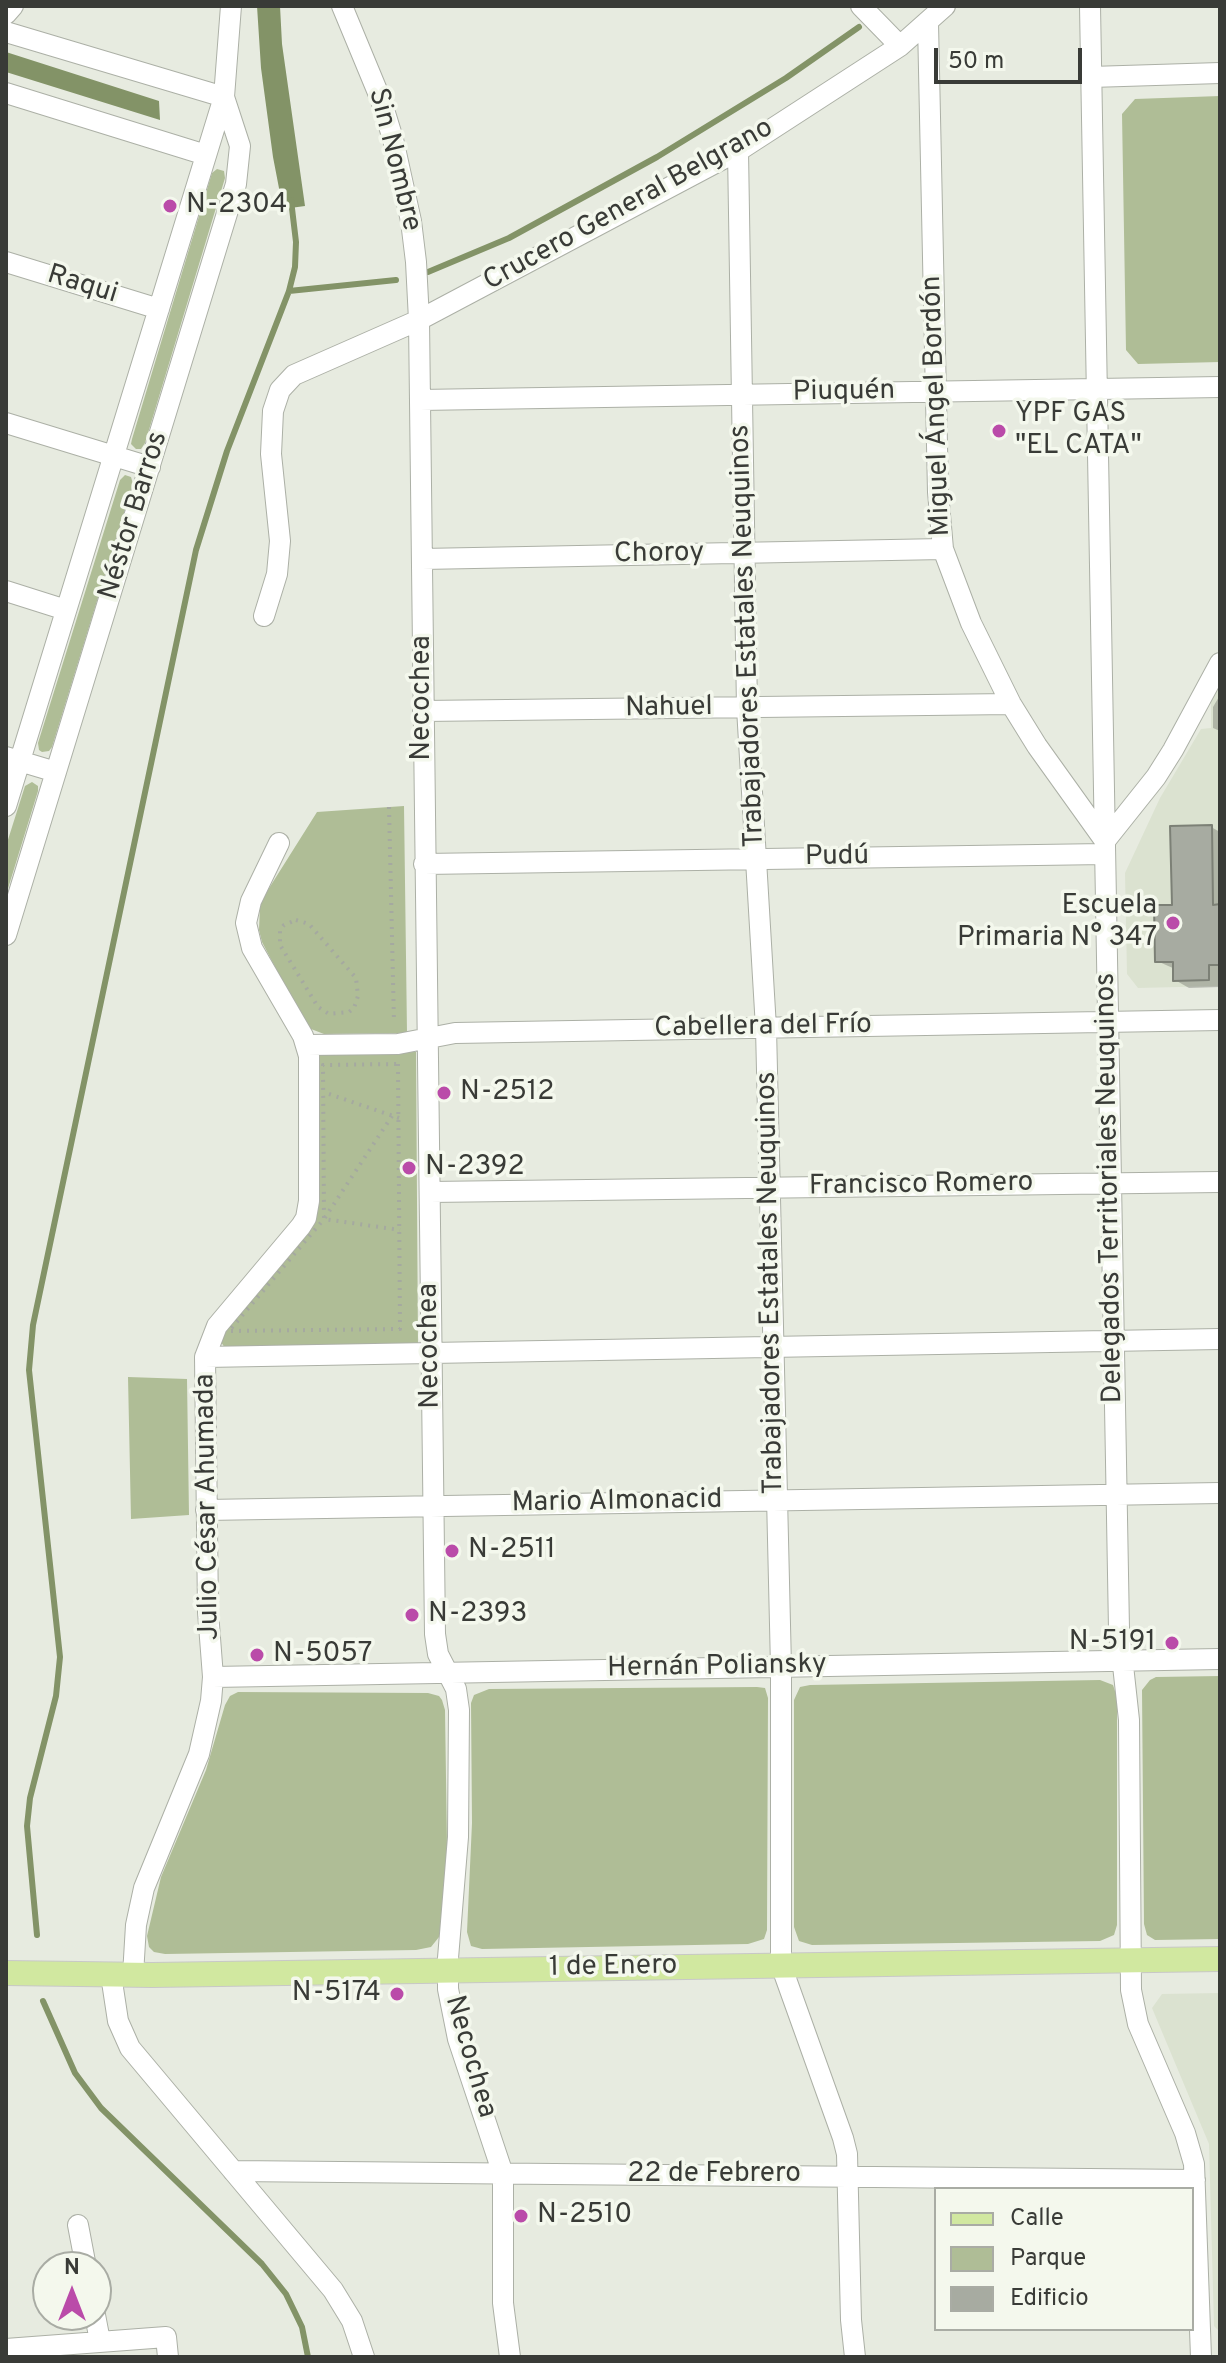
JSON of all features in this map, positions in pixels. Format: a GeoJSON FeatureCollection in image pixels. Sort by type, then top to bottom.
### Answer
{"type":"FeatureCollection","features":[{"type":"Feature","properties":{"kind":"main road","name":"1 de Enero"},"geometry":{"type":"LineString","coordinates":[[6,1973],[122,1975],[1220,1959]]}},
{"type":"Feature","properties":{"kind":"street"},"geometry":{"type":"LineString","coordinates":[[6,14],[13,6]]}},
{"type":"Feature","properties":{"kind":"street","name":"Néstor Barros"},"geometry":{"type":"LineString","coordinates":[[6,806],[13,759],[66,610],[224,97],[231,6]]}},
{"type":"Feature","properties":{"kind":"street","name":"Sin Nombre"},"geometry":{"type":"LineString","coordinates":[[342,6],[381,100],[404,181],[416,262],[419,320]]}},
{"type":"Feature","properties":{"kind":"street"},"geometry":{"type":"LineString","coordinates":[[861,6],[900,46]]}},
{"type":"Feature","properties":{"kind":"street","name":"Crucero General Belgrano"},"geometry":{"type":"LineString","coordinates":[[264,616],[277,574],[280,541],[271,454],[273,411],[280,390],[294,375],[419,320],[738,151],[900,46],[945,6]]}},
{"type":"Feature","properties":{"kind":"street","name":"Delegados Territoriales Neuquinos"},"geometry":{"type":"LineString","coordinates":[[1090,6],[1116,1495],[1119,1629],[1129,1720],[1133,2005],[1138,2024],[1190,2147],[1195,2180],[1201,2357]]}},
{"type":"Feature","properties":{"kind":"street","name":"Miguel Ángel Bordón"},"geometry":{"type":"LineString","coordinates":[[928,23],[938,506],[943,549],[971,623],[1011,704],[1105,848]]}},
{"type":"Feature","properties":{"kind":"street"},"geometry":{"type":"LineString","coordinates":[[6,32],[224,97]]}},
{"type":"Feature","properties":{"kind":"street"},"geometry":{"type":"LineString","coordinates":[[1091,77],[1220,73]]}},
{"type":"Feature","properties":{"kind":"street"},"geometry":{"type":"LineString","coordinates":[[6,93],[206,155]]}},
{"type":"Feature","properties":{"kind":"street","name":"Néstor Barros"},"geometry":{"type":"LineString","coordinates":[[6,935],[239,174],[238,137],[224,97]]}},
{"type":"Feature","properties":{"kind":"street","name":"Trabajadores Estatales Neuquinos"},"geometry":{"type":"LineString","coordinates":[[738,151],[747,708],[766,1028],[781,1667],[781,1965],[843,2138],[848,2176],[851,2320],[855,2357]]}},
{"type":"Feature","properties":{"kind":"street","name":"Raqui"},"geometry":{"type":"LineString","coordinates":[[6,262],[159,309]]}},
{"type":"Feature","properties":{"kind":"street","name":"Necochea"},"geometry":{"type":"LineString","coordinates":[[419,320],[435,1644],[456,1689],[459,1710],[456,1865],[447,1970],[453,2023],[503,2174],[503,2303],[510,2357]]}},
{"type":"Feature","properties":{"kind":"street","name":"Piuquén"},"geometry":{"type":"LineString","coordinates":[[420,400],[1220,387]]}},
{"type":"Feature","properties":{"kind":"street"},"geometry":{"type":"LineString","coordinates":[[6,423],[150,467]]}},
{"type":"Feature","properties":{"kind":"street","name":"Choroy"},"geometry":{"type":"LineString","coordinates":[[422,559],[943,549]]}},
{"type":"Feature","properties":{"kind":"street"},"geometry":{"type":"LineString","coordinates":[[6,591],[66,610]]}},
{"type":"Feature","properties":{"kind":"street"},"geometry":{"type":"LineString","coordinates":[[1105,848],[1173,750],[1220,663]]}},
{"type":"Feature","properties":{"kind":"street","name":"Nahuel"},"geometry":{"type":"LineString","coordinates":[[423,711],[1011,704]]}},
{"type":"Feature","properties":{"kind":"street"},"geometry":{"type":"LineString","coordinates":[[13,759],[56,772]]}},
{"type":"Feature","properties":{"kind":"street","name":"Julio César Ahumada"},"geometry":{"type":"LineString","coordinates":[[279,843],[251,901],[246,915],[246,931],[252,948],[307,1045],[310,1068],[310,1192],[306,1218],[222,1319],[211,1335],[205,1357],[208,1612],[213,1677],[209,1715],[203,1741],[157,1850],[141,1900],[122,1975],[118,2021],[124,2039],[333,2290],[352,2321],[364,2357]]}},
{"type":"Feature","properties":{"kind":"street","name":"Pudú"},"geometry":{"type":"LineString","coordinates":[[424,864],[756,859],[1105,848]]}},
{"type":"Feature","properties":{"kind":"street","name":"Cabellera del Frío"},"geometry":{"type":"LineString","coordinates":[[307,1045],[398,1044],[455,1033],[1220,1020]]}},
{"type":"Feature","properties":{"kind":"street","name":"Francisco Romero"},"geometry":{"type":"LineString","coordinates":[[430,1192],[1220,1182]]}},
{"type":"Feature","properties":{"kind":"street"},"geometry":{"type":"LineString","coordinates":[[205,1357],[1220,1339]]}},
{"type":"Feature","properties":{"kind":"street","name":"Mario Almonacid"},"geometry":{"type":"LineString","coordinates":[[206,1510],[1220,1493]]}},
{"type":"Feature","properties":{"kind":"street","name":"Hernán Poliansky"},"geometry":{"type":"LineString","coordinates":[[213,1677],[1220,1659]]}},
{"type":"Feature","properties":{"kind":"street","name":"22 de Febrero"},"geometry":{"type":"LineString","coordinates":[[233,2171],[1195,2180]]}},
{"type":"Feature","properties":{"kind":"street"},"geometry":{"type":"LineString","coordinates":[[78,2225],[83,2251]]}},
{"type":"Feature","properties":{"kind":"street"},"geometry":{"type":"LineString","coordinates":[[98,2331],[100,2341]]}},
{"type":"Feature","properties":{"kind":"street"},"geometry":{"type":"LineString","coordinates":[[6,2349],[100,2341],[167,2347]]}},
{"type":"Feature","properties":{"kind":"path"},"geometry":{"type":"LineString","coordinates":[[389,807],[394,1023]]}},
{"type":"Feature","properties":{"kind":"path"},"geometry":{"type":"LineString","coordinates":[[296,920],[309,924],[356,978],[359,990],[354,1008],[336,1015],[318,1007],[280,945],[278,936],[284,925],[296,920]]}},
{"type":"Feature","properties":{"kind":"path"},"geometry":{"type":"LineString","coordinates":[[324,1219],[323,1065],[398,1064],[400,1329],[229,1331],[324,1219],[392,1116]]}},
{"type":"Feature","properties":{"kind":"path"},"geometry":{"type":"LineString","coordinates":[[323,1092],[399,1118]]}},
{"type":"Feature","properties":{"kind":"path"},"geometry":{"type":"LineString","coordinates":[[324,1219],[400,1230]]}},
{"type":"Feature","properties":{"kind":"shaded area"},"geometry":{"type":"Polygon","coordinates":[[[257,6],[280,6],[282,44],[305,206],[283,209],[261,68],[257,6]]]}},
{"type":"Feature","properties":{"kind":"shaded area"},"geometry":{"type":"Polygon","coordinates":[[[6,52],[159,101],[160,120],[6,72],[6,52]]]}},
{"type":"Feature","properties":{"kind":"shaded area","name":"Escuela Primaria N° 347"},"geometry":{"type":"Polygon","coordinates":[[[1220,682],[1220,986],[1138,988],[1127,974],[1125,873],[1160,798],[1201,729],[1211,728],[1211,690],[1220,682]]]}},
{"type":"Feature","properties":{"kind":"shaded area"},"geometry":{"type":"Polygon","coordinates":[[[1220,1993],[1220,2332],[1214,2326],[1209,2144],[1152,2008],[1162,1994],[1220,1993]]]}},
{"type":"Feature","properties":{"kind":"green space"},"geometry":{"type":"Polygon","coordinates":[[[1220,96],[1220,362],[1138,364],[1126,350],[1122,114],[1135,99],[1220,96]]]}},
{"type":"Feature","properties":{"kind":"green space"},"geometry":{"type":"Polygon","coordinates":[[[217,169],[224,171],[225,178],[145,443],[141,449],[136,449],[131,444],[132,439],[212,173],[217,169]]]}},
{"type":"Feature","properties":{"kind":"green space"},"geometry":{"type":"Polygon","coordinates":[[[125,475],[131,477],[133,484],[52,747],[42,752],[38,743],[120,480],[125,475]]]}},
{"type":"Feature","properties":{"kind":"green space"},"geometry":{"type":"Polygon","coordinates":[[[32,782],[38,786],[38,791],[6,895],[6,846],[25,786],[32,782]]]}},
{"type":"Feature","properties":{"kind":"green space"},"geometry":{"type":"Polygon","coordinates":[[[404,806],[407,1033],[324,1034],[311,1029],[302,1019],[262,942],[260,906],[317,812],[404,806]]]}},
{"type":"Feature","properties":{"kind":"green space"},"geometry":{"type":"Polygon","coordinates":[[[416,1052],[418,1347],[225,1348],[217,1336],[316,1217],[315,1053],[416,1052]]]}},
{"type":"Feature","properties":{"kind":"green space"},"geometry":{"type":"Polygon","coordinates":[[[128,1377],[187,1379],[189,1515],[131,1519],[128,1377]]]}},
{"type":"Feature","properties":{"kind":"green space"},"geometry":{"type":"Polygon","coordinates":[[[1220,1676],[1220,1939],[1155,1940],[1147,1935],[1144,1924],[1142,1690],[1156,1677],[1220,1676]]]}},
{"type":"Feature","properties":{"kind":"green space"},"geometry":{"type":"Polygon","coordinates":[[[1100,1680],[1113,1685],[1117,1697],[1117,1925],[1114,1935],[1100,1941],[812,1945],[799,1941],[794,1927],[794,1700],[800,1687],[1100,1680]]]}},
{"type":"Feature","properties":{"kind":"green space"},"geometry":{"type":"Polygon","coordinates":[[[765,1688],[768,1698],[767,1930],[764,1939],[748,1944],[482,1949],[471,1946],[467,1932],[472,1823],[471,1703],[474,1695],[489,1689],[765,1688]]]}},
{"type":"Feature","properties":{"kind":"green space"},"geometry":{"type":"Polygon","coordinates":[[[238,1692],[428,1693],[439,1696],[445,1710],[447,1845],[440,1931],[431,1947],[416,1950],[165,1954],[154,1952],[149,1947],[147,1936],[161,1877],[206,1770],[225,1705],[230,1696],[238,1692]]]}},
{"type":"Feature","properties":{"kind":"building","name":"Escuela Primaria N° 347"},"geometry":{"type":"Polygon","coordinates":[[[1212,825],[1213,905],[1220,904],[1220,965],[1209,965],[1209,980],[1173,981],[1173,962],[1155,962],[1154,905],[1172,905],[1170,826],[1212,825]]]}},
{"type":"Feature","properties":{"kind":"waterway"},"geometry":{"type":"LineString","coordinates":[[428,272],[509,238],[657,157],[786,78],[859,27]]}},
{"type":"Feature","properties":{"kind":"waterway"},"geometry":{"type":"LineString","coordinates":[[37,1935],[27,1826],[30,1798],[56,1696],[60,1657],[29,1370],[33,1325],[196,550],[227,451],[289,291],[295,267],[296,242],[291,200]]}},
{"type":"Feature","properties":{"kind":"waterway"},"geometry":{"type":"LineString","coordinates":[[289,291],[396,280]]}},
{"type":"Feature","properties":{"kind":"waterway"},"geometry":{"type":"LineString","coordinates":[[43,2001],[75,2073],[101,2108],[262,2264],[286,2294],[302,2327],[308,2357]]}},
{"type":"Feature","properties":{"kind":"place","name":"N-2304"},"geometry":{"type":"Point","coordinates":[170,206]}},
{"type":"Feature","properties":{"kind":"place","name":"YPF GAS \"EL CATA\""},"geometry":{"type":"Point","coordinates":[999,431]}},
{"type":"Feature","properties":{"kind":"place","name":"Escuela Primaria N° 347"},"geometry":{"type":"Point","coordinates":[1173,923]}},
{"type":"Feature","properties":{"kind":"place","name":"N-2512"},"geometry":{"type":"Point","coordinates":[444,1093]}},
{"type":"Feature","properties":{"kind":"place","name":"N-2392"},"geometry":{"type":"Point","coordinates":[409,1168]}},
{"type":"Feature","properties":{"kind":"place","name":"N-2511"},"geometry":{"type":"Point","coordinates":[452,1551]}},
{"type":"Feature","properties":{"kind":"place","name":"N-2393"},"geometry":{"type":"Point","coordinates":[412,1615]}},
{"type":"Feature","properties":{"kind":"place","name":"N-5191"},"geometry":{"type":"Point","coordinates":[1172,1643]}},
{"type":"Feature","properties":{"kind":"place","name":"N-5057"},"geometry":{"type":"Point","coordinates":[257,1655]}},
{"type":"Feature","properties":{"kind":"place","name":"N-5174"},"geometry":{"type":"Point","coordinates":[397,1994]}},
{"type":"Feature","properties":{"kind":"place","name":"N-2510"},"geometry":{"type":"Point","coordinates":[521,2216]}}]}
